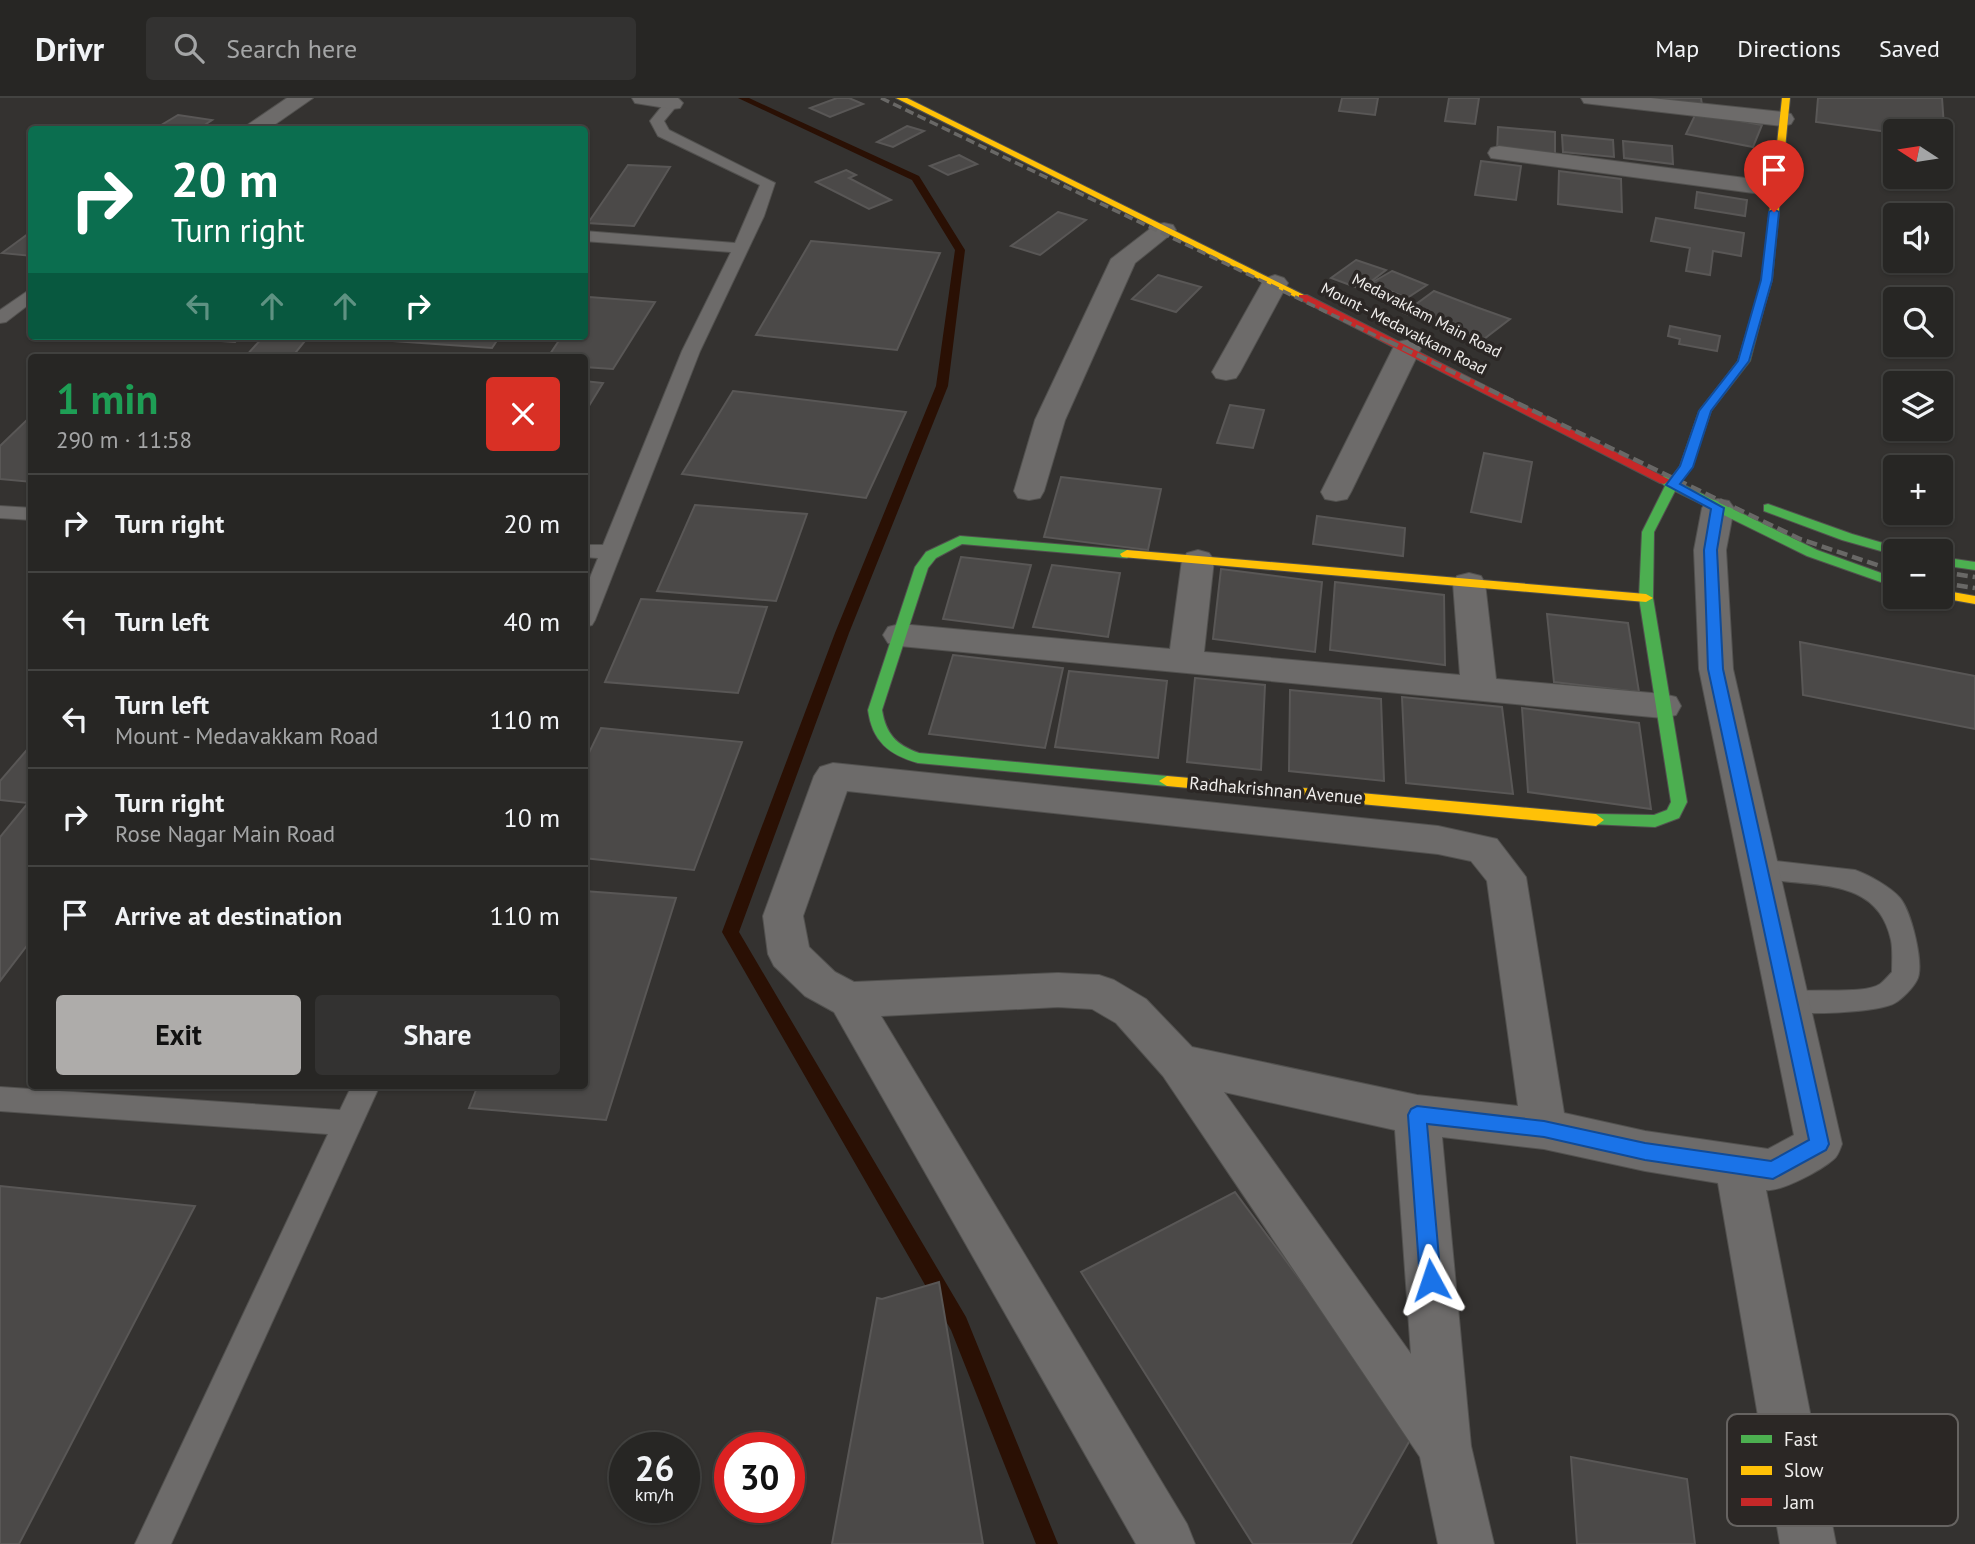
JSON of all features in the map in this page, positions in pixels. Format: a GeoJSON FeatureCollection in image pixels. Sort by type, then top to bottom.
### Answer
{"type":"FeatureCollection","features":[{"type":"Feature","properties":{"kind":"street"},"geometry":{"type":"LineString","coordinates":[[257,126],[302,98]]}},
{"type":"Feature","properties":{"kind":"street"},"geometry":{"type":"LineString","coordinates":[[643,98],[672,103]]}},
{"type":"Feature","properties":{"kind":"street","name":"Mount - Medavakkam Road"},"geometry":{"type":"LineString","coordinates":[[900,98],[1407,348],[1718,508],[1812,553],[1883,579]]}},
{"type":"Feature","properties":{"kind":"street"},"geometry":{"type":"LineString","coordinates":[[1592,98],[1785,109]]}},
{"type":"Feature","properties":{"kind":"street","name":"Radhakrishnan Avenue"},"geometry":{"type":"LineString","coordinates":[[1646,598],[960,540],[932,555],[922,567],[875,710],[876,723],[880,738],[894,752],[932,759],[1623,822],[1655,821],[1673,814],[1679,802],[1646,598],[1648,532],[1685,466],[1705,411],[1744,361],[1767,280],[1785,109]]}},
{"type":"Feature","properties":{"kind":"street"},"geometry":{"type":"LineString","coordinates":[[1499,153],[1776,190]]}},
{"type":"Feature","properties":{"kind":"street"},"geometry":{"type":"LineString","coordinates":[[1029,491],[1050,420],[1124,259],[1164,230]]}},
{"type":"Feature","properties":{"kind":"street"},"geometry":{"type":"LineString","coordinates":[[1226,372],[1275,283]]}},
{"type":"Feature","properties":{"kind":"street"},"geometry":{"type":"LineString","coordinates":[[1336,492],[1407,348]]}},
{"type":"Feature","properties":{"kind":"street"},"geometry":{"type":"LineString","coordinates":[[1758,503],[1847,537],[1883,548]]}},
{"type":"Feature","properties":{"kind":"street"},"geometry":{"type":"LineString","coordinates":[[1179,1063],[1417,1115],[1544,1129],[1645,1151],[1738,1166],[1773,1170],[1819,1144],[1716,669],[1710,550],[1718,508]]}},
{"type":"Feature","properties":{"kind":"street"},"geometry":{"type":"LineString","coordinates":[[1186,662],[1198,560]]}},
{"type":"Feature","properties":{"kind":"street"},"geometry":{"type":"LineString","coordinates":[[1953,563],[1975,566]]}},
{"type":"Feature","properties":{"kind":"street"},"geometry":{"type":"LineString","coordinates":[[1469,583],[1479,689]]}},
{"type":"Feature","properties":{"kind":"street"},"geometry":{"type":"LineString","coordinates":[[1953,596],[1975,600]]}},
{"type":"Feature","properties":{"kind":"street"},"geometry":{"type":"LineString","coordinates":[[900,635],[1663,706]]}},
{"type":"Feature","properties":{"kind":"street"},"geometry":{"type":"LineString","coordinates":[[1167,1544],[849,1000],[820,984],[789,954],[782,916],[833,776],[1438,839],[1483,849],[1506,877],[1544,1129]]}},
{"type":"Feature","properties":{"kind":"street"},"geometry":{"type":"LineString","coordinates":[[849,1000],[1058,990],[1099,992],[1131,1011],[1179,1063],[1444,1446]]}},
{"type":"Feature","properties":{"kind":"street"},"geometry":{"type":"LineString","coordinates":[[1417,1115],[1444,1446],[1466,1544]]}},
{"type":"Feature","properties":{"kind":"street"},"geometry":{"type":"LineString","coordinates":[[1738,1166],[1784,1414]]}},
{"type":"Feature","properties":{"kind":"street"},"geometry":{"type":"LineString","coordinates":[[1805,1526],[1808,1544]]}},
{"type":"Feature","properties":{"kind":"lane"},"geometry":{"type":"LineString","coordinates":[[588,610],[691,351],[741,248],[768,183],[663,133],[657,121],[672,103]]}},
{"type":"Feature","properties":{"kind":"lane"},"geometry":{"type":"LineString","coordinates":[[588,236],[741,248]]}},
{"type":"Feature","properties":{"kind":"lane"},"geometry":{"type":"LineString","coordinates":[[0,318],[28,296]]}},
{"type":"Feature","properties":{"kind":"lane"},"geometry":{"type":"LineString","coordinates":[[0,512],[28,514]]}},
{"type":"Feature","properties":{"kind":"lane"},"geometry":{"type":"LineString","coordinates":[[588,551],[611,552]]}},
{"type":"Feature","properties":{"kind":"lane"},"geometry":{"type":"LineString","coordinates":[[1759,868],[1855,880],[1891,905],[1904,940],[1906,976],[1885,996],[1843,1001],[1788,1002]]}},
{"type":"Feature","properties":{"kind":"lane"},"geometry":{"type":"LineString","coordinates":[[153,1544],[364,1089]]}},
{"type":"Feature","properties":{"kind":"lane"},"geometry":{"type":"LineString","coordinates":[[0,1099],[348,1124]]}},
{"type":"Feature","properties":{"kind":"building"},"geometry":{"type":"Polygon","coordinates":[[[837,98],[849,98],[863,104],[830,117],[810,108],[837,98]]]}},
{"type":"Feature","properties":{"kind":"building"},"geometry":{"type":"Polygon","coordinates":[[[1342,98],[1378,98],[1375,115],[1339,111],[1342,98]]]}},
{"type":"Feature","properties":{"kind":"building"},"geometry":{"type":"Polygon","coordinates":[[[1449,98],[1479,98],[1475,124],[1445,121],[1449,98]]]}},
{"type":"Feature","properties":{"kind":"building"},"geometry":{"type":"Polygon","coordinates":[[[1651,98],[1701,98],[1702,105],[1651,98]]]}},
{"type":"Feature","properties":{"kind":"building"},"geometry":{"type":"Polygon","coordinates":[[[1818,98],[1942,98],[1943,119],[1883,119],[1883,131],[1816,122],[1818,98]]]}},
{"type":"Feature","properties":{"kind":"building"},"geometry":{"type":"Polygon","coordinates":[[[1696,113],[1762,125],[1753,147],[1686,134],[1696,113]]]}},
{"type":"Feature","properties":{"kind":"building"},"geometry":{"type":"Polygon","coordinates":[[[178,115],[212,120],[203,126],[160,126],[178,115]]]}},
{"type":"Feature","properties":{"kind":"building"},"geometry":{"type":"Polygon","coordinates":[[[907,126],[924,131],[893,147],[877,142],[907,126]]]}},
{"type":"Feature","properties":{"kind":"building"},"geometry":{"type":"Polygon","coordinates":[[[1498,127],[1555,132],[1555,156],[1497,151],[1498,127]]]}},
{"type":"Feature","properties":{"kind":"building"},"geometry":{"type":"Polygon","coordinates":[[[1562,135],[1613,140],[1614,157],[1563,152],[1562,135]]]}},
{"type":"Feature","properties":{"kind":"building"},"geometry":{"type":"Polygon","coordinates":[[[1623,141],[1672,146],[1673,164],[1624,158],[1623,141]]]}},
{"type":"Feature","properties":{"kind":"building"},"geometry":{"type":"Polygon","coordinates":[[[959,155],[977,164],[948,175],[930,166],[959,155]]]}},
{"type":"Feature","properties":{"kind":"building"},"geometry":{"type":"Polygon","coordinates":[[[1481,161],[1521,166],[1516,200],[1475,195],[1481,161]]]}},
{"type":"Feature","properties":{"kind":"building"},"geometry":{"type":"Polygon","coordinates":[[[628,165],[670,167],[634,226],[588,223],[628,165]]]}},
{"type":"Feature","properties":{"kind":"building"},"geometry":{"type":"Polygon","coordinates":[[[846,170],[856,175],[849,178],[891,200],[869,209],[816,182],[846,170]]]}},
{"type":"Feature","properties":{"kind":"building"},"geometry":{"type":"Polygon","coordinates":[[[1559,171],[1621,179],[1622,212],[1558,204],[1559,171]]]}},
{"type":"Feature","properties":{"kind":"building"},"geometry":{"type":"Polygon","coordinates":[[[1697,192],[1747,200],[1745,216],[1695,208],[1697,192]]]}},
{"type":"Feature","properties":{"kind":"building"},"geometry":{"type":"Polygon","coordinates":[[[1058,212],[1086,220],[1040,255],[1011,246],[1058,212]]]}},
{"type":"Feature","properties":{"kind":"building"},"geometry":{"type":"Polygon","coordinates":[[[1656,218],[1744,233],[1741,256],[1713,251],[1710,275],[1686,271],[1690,248],[1651,241],[1656,218]]]}},
{"type":"Feature","properties":{"kind":"building"},"geometry":{"type":"Polygon","coordinates":[[[28,234],[28,256],[2,253],[28,234]]]}},
{"type":"Feature","properties":{"kind":"building"},"geometry":{"type":"Polygon","coordinates":[[[811,241],[940,253],[897,350],[756,335],[811,241]]]}},
{"type":"Feature","properties":{"kind":"building"},"geometry":{"type":"Polygon","coordinates":[[[1356,260],[1386,270],[1361,289],[1331,278],[1356,260]]]}},
{"type":"Feature","properties":{"kind":"building"},"geometry":{"type":"Polygon","coordinates":[[[1392,271],[1427,285],[1407,298],[1371,283],[1392,271]]]}},
{"type":"Feature","properties":{"kind":"building"},"geometry":{"type":"Polygon","coordinates":[[[1158,275],[1201,287],[1176,312],[1132,299],[1158,275]]]}},
{"type":"Feature","properties":{"kind":"building"},"geometry":{"type":"Polygon","coordinates":[[[1434,291],[1510,319],[1480,342],[1404,313],[1434,291]]]}},
{"type":"Feature","properties":{"kind":"building"},"geometry":{"type":"Polygon","coordinates":[[[588,298],[655,302],[613,369],[588,367],[588,354],[550,354],[559,340],[588,340],[588,298]]]}},
{"type":"Feature","properties":{"kind":"building"},"geometry":{"type":"Polygon","coordinates":[[[1670,326],[1720,336],[1717,351],[1679,344],[1680,339],[1668,336],[1670,326]]]}},
{"type":"Feature","properties":{"kind":"building"},"geometry":{"type":"Polygon","coordinates":[[[206,340],[237,340],[235,342],[206,340]]]}},
{"type":"Feature","properties":{"kind":"building"},"geometry":{"type":"Polygon","coordinates":[[[260,340],[306,340],[294,354],[248,354],[260,340]]]}},
{"type":"Feature","properties":{"kind":"building"},"geometry":{"type":"Polygon","coordinates":[[[378,340],[497,340],[492,348],[378,340]]]}},
{"type":"Feature","properties":{"kind":"building"},"geometry":{"type":"Polygon","coordinates":[[[588,381],[603,383],[588,407],[588,381]]]}},
{"type":"Feature","properties":{"kind":"building"},"geometry":{"type":"Polygon","coordinates":[[[733,391],[906,412],[866,498],[682,474],[733,391]]]}},
{"type":"Feature","properties":{"kind":"building"},"geometry":{"type":"Polygon","coordinates":[[[1230,405],[1264,410],[1253,448],[1217,443],[1230,405]]]}},
{"type":"Feature","properties":{"kind":"building"},"geometry":{"type":"Polygon","coordinates":[[[28,419],[28,482],[0,479],[0,446],[28,419]]]}},
{"type":"Feature","properties":{"kind":"building"},"geometry":{"type":"Polygon","coordinates":[[[1484,453],[1532,462],[1521,522],[1471,512],[1484,453]]]}},
{"type":"Feature","properties":{"kind":"building"},"geometry":{"type":"Polygon","coordinates":[[[1061,477],[1161,489],[1148,550],[1044,537],[1061,477]]]}},
{"type":"Feature","properties":{"kind":"building"},"geometry":{"type":"Polygon","coordinates":[[[695,505],[807,514],[776,601],[657,591],[695,505]]]}},
{"type":"Feature","properties":{"kind":"building"},"geometry":{"type":"Polygon","coordinates":[[[1317,516],[1405,528],[1403,556],[1313,544],[1317,516]]]}},
{"type":"Feature","properties":{"kind":"building"},"geometry":{"type":"Polygon","coordinates":[[[961,557],[1031,565],[1013,628],[943,619],[961,557]]]}},
{"type":"Feature","properties":{"kind":"building"},"geometry":{"type":"Polygon","coordinates":[[[1052,565],[1120,573],[1108,637],[1033,627],[1052,565]]]}},
{"type":"Feature","properties":{"kind":"building"},"geometry":{"type":"Polygon","coordinates":[[[1221,569],[1322,582],[1315,652],[1213,639],[1221,569]]]}},
{"type":"Feature","properties":{"kind":"building"},"geometry":{"type":"Polygon","coordinates":[[[1335,582],[1444,595],[1445,665],[1330,650],[1335,582]]]}},
{"type":"Feature","properties":{"kind":"building"},"geometry":{"type":"Polygon","coordinates":[[[641,599],[767,607],[738,693],[605,682],[641,599]]]}},
{"type":"Feature","properties":{"kind":"building"},"geometry":{"type":"Polygon","coordinates":[[[1547,614],[1628,623],[1639,692],[1554,682],[1547,614]]]}},
{"type":"Feature","properties":{"kind":"building"},"geometry":{"type":"Polygon","coordinates":[[[1800,642],[1975,676],[1975,729],[1803,695],[1800,642]]]}},
{"type":"Feature","properties":{"kind":"building"},"geometry":{"type":"Polygon","coordinates":[[[953,655],[1063,668],[1045,748],[929,734],[953,655]]]}},
{"type":"Feature","properties":{"kind":"building"},"geometry":{"type":"Polygon","coordinates":[[[1069,671],[1167,681],[1158,758],[1055,747],[1069,671]]]}},
{"type":"Feature","properties":{"kind":"building"},"geometry":{"type":"Polygon","coordinates":[[[1195,678],[1265,685],[1261,770],[1187,762],[1195,678]]]}},
{"type":"Feature","properties":{"kind":"building"},"geometry":{"type":"Polygon","coordinates":[[[1290,690],[1381,699],[1384,781],[1289,771],[1290,690]]]}},
{"type":"Feature","properties":{"kind":"building"},"geometry":{"type":"Polygon","coordinates":[[[1402,697],[1502,707],[1513,794],[1406,783],[1402,697]]]}},
{"type":"Feature","properties":{"kind":"building"},"geometry":{"type":"Polygon","coordinates":[[[1522,708],[1639,723],[1651,809],[1528,792],[1522,708]]]}},
{"type":"Feature","properties":{"kind":"building"},"geometry":{"type":"Polygon","coordinates":[[[601,728],[742,742],[694,870],[588,858],[588,755],[601,728]]]}},
{"type":"Feature","properties":{"kind":"building"},"geometry":{"type":"Polygon","coordinates":[[[28,749],[28,803],[0,800],[0,781],[28,749]]]}},
{"type":"Feature","properties":{"kind":"building"},"geometry":{"type":"Polygon","coordinates":[[[28,803],[28,944],[0,981],[0,837],[28,803]]]}},
{"type":"Feature","properties":{"kind":"building"},"geometry":{"type":"Polygon","coordinates":[[[588,891],[676,898],[606,1120],[469,1108],[476,1089],[588,1089],[588,891]]]}},
{"type":"Feature","properties":{"kind":"building"},"geometry":{"type":"Polygon","coordinates":[[[0,1186],[195,1206],[19,1544],[0,1544],[0,1186]]]}},
{"type":"Feature","properties":{"kind":"building"},"geometry":{"type":"Polygon","coordinates":[[[1235,1192],[1414,1433],[1351,1544],[1253,1544],[1081,1272],[1235,1192]]]}},
{"type":"Feature","properties":{"kind":"building"},"geometry":{"type":"Polygon","coordinates":[[[939,1282],[983,1544],[832,1544],[877,1298],[882,1299],[939,1282]]]}},
{"type":"Feature","properties":{"kind":"building"},"geometry":{"type":"Polygon","coordinates":[[[1571,1457],[1687,1479],[1695,1544],[1577,1544],[1571,1457]]]}},
{"type":"Feature","properties":{"kind":"waterway"},"geometry":{"type":"LineString","coordinates":[[742,98],[916,178],[960,250],[942,386],[842,633],[730,932],[959,1324],[1047,1544]]}},
{"type":"Feature","properties":{"kind":"railway"},"geometry":{"type":"LineString","coordinates":[[881,98],[1391,343]]}},
{"type":"Feature","properties":{"kind":"railway"},"geometry":{"type":"LineString","coordinates":[[1388,341],[1800,539],[1883,567]]}},
{"type":"Feature","properties":{"kind":"railway"},"geometry":{"type":"LineString","coordinates":[[1953,574],[1975,577]]}},
{"type":"Feature","properties":{"kind":"railway"},"geometry":{"type":"LineString","coordinates":[[1953,585],[1975,588]]}},
{"type":"Feature","properties":{"kind":"traffic: fast"},"geometry":{"type":"LineString","coordinates":[[1596,820],[1655,821],[1673,814],[1679,802],[1646,598],[1648,532],[1672,485],[1686,467],[1705,411],[1744,361],[1760,304]]}},
{"type":"Feature","properties":{"kind":"traffic: fast"},"geometry":{"type":"LineString","coordinates":[[1664,480],[1812,553],[1883,579]]}},
{"type":"Feature","properties":{"kind":"traffic: fast"},"geometry":{"type":"LineString","coordinates":[[1768,508],[1883,548]]}},
{"type":"Feature","properties":{"kind":"traffic: fast"},"geometry":{"type":"LineString","coordinates":[[1127,554],[960,540],[931,555],[922,567],[875,710],[879,729],[887,742],[918,758],[1167,781]]}},
{"type":"Feature","properties":{"kind":"traffic: fast"},"geometry":{"type":"LineString","coordinates":[[1953,563],[1975,566]]}},
{"type":"Feature","properties":{"kind":"traffic: slow"},"geometry":{"type":"LineString","coordinates":[[900,98],[1303,297]]}},
{"type":"Feature","properties":{"kind":"traffic: slow"},"geometry":{"type":"LineString","coordinates":[[1760,304],[1767,280],[1786,98]]}},
{"type":"Feature","properties":{"kind":"traffic: slow"},"geometry":{"type":"LineString","coordinates":[[1127,554],[1646,598]]}},
{"type":"Feature","properties":{"kind":"traffic: slow"},"geometry":{"type":"LineString","coordinates":[[1953,596],[1975,600]]}},
{"type":"Feature","properties":{"kind":"traffic: slow"},"geometry":{"type":"LineString","coordinates":[[1167,781],[1596,820]]}},
{"type":"Feature","properties":{"kind":"traffic: jam"},"geometry":{"type":"LineString","coordinates":[[1303,297],[1664,480]]}},
{"type":"Feature","properties":{"kind":"route"},"geometry":{"type":"LineString","coordinates":[[1431,1280],[1417,1115],[1544,1129],[1645,1151],[1773,1170],[1819,1144],[1716,669],[1710,550],[1718,508],[1672,485],[1686,467],[1705,411],[1744,361],[1767,280],[1774,212]]}}]}
